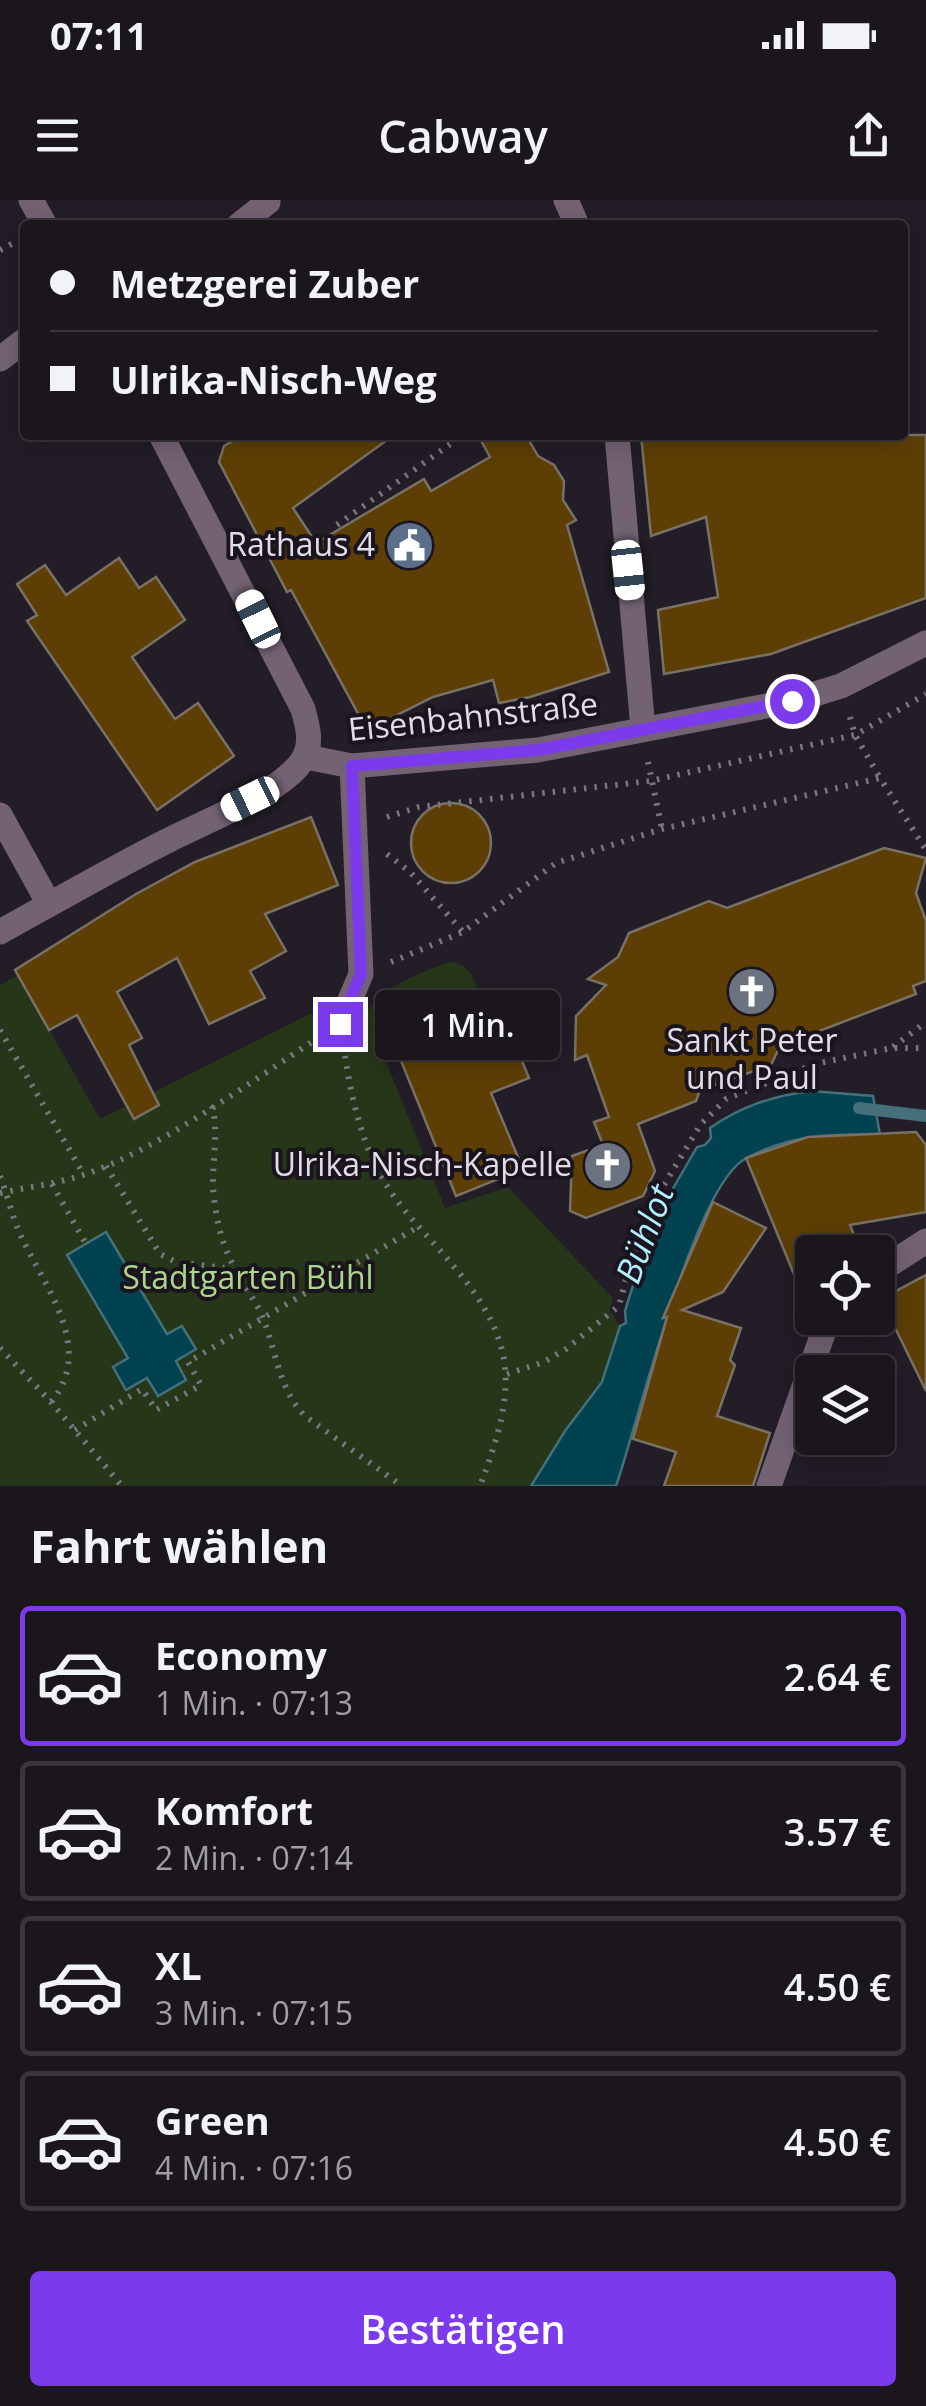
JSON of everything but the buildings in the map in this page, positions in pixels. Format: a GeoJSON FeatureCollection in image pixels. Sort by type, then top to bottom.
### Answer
{"type":"FeatureCollection","features":[{"type":"Feature","properties":{"kind":"street"},"geometry":{"type":"LineString","coordinates":[[245,220],[268,202]]}},
{"type":"Feature","properties":{"kind":"street"},"geometry":{"type":"LineString","coordinates":[[163,440],[303,710],[309,730],[306,757]]}},
{"type":"Feature","properties":{"kind":"street"},"geometry":{"type":"LineString","coordinates":[[617,440],[643,729]]}},
{"type":"Feature","properties":{"kind":"street","name":"Eisenbahnstraße"},"geometry":{"type":"LineString","coordinates":[[0,932],[265,792],[296,770],[306,757],[352,766],[538,750],[792,701],[841,686],[926,644]]}},
{"type":"Feature","properties":{"kind":"street"},"geometry":{"type":"LineString","coordinates":[[340,1024],[361,974],[352,766]]}},
{"type":"Feature","properties":{"kind":"street"},"geometry":{"type":"LineString","coordinates":[[0,815],[49,904]]}},
{"type":"Feature","properties":{"kind":"street"},"geometry":{"type":"LineString","coordinates":[[895,1261],[926,1242]]}},
{"type":"Feature","properties":{"kind":"street"},"geometry":{"type":"LineString","coordinates":[[768,1486],[822,1335]]}},
{"type":"Feature","properties":{"kind":"path"},"geometry":{"type":"LineString","coordinates":[[338,525],[457,440]]}},
{"type":"Feature","properties":{"kind":"path"},"geometry":{"type":"LineString","coordinates":[[353,828],[419,807],[650,781],[855,735],[926,694]]}},
{"type":"Feature","properties":{"kind":"path"},"geometry":{"type":"LineString","coordinates":[[643,729],[662,829]]}},
{"type":"Feature","properties":{"kind":"path"},"geometry":{"type":"LineString","coordinates":[[855,735],[926,850]]}},
{"type":"Feature","properties":{"kind":"path"},"geometry":{"type":"LineString","coordinates":[[361,974],[463,932],[556,863],[662,829],[880,778]]}},
{"type":"Feature","properties":{"kind":"path"},"geometry":{"type":"LineString","coordinates":[[353,828],[410,872],[463,932]]}},
{"type":"Feature","properties":{"kind":"path"},"geometry":{"type":"LineString","coordinates":[[892,1048],[926,1022]]}},
{"type":"Feature","properties":{"kind":"path"},"geometry":{"type":"LineString","coordinates":[[3,1192],[52,1184],[106,1166],[212,1106],[340,1024],[356,1110],[373,1159],[418,1228],[484,1304],[496,1330],[507,1374],[502,1426],[480,1486]]}},
{"type":"Feature","properties":{"kind":"path"},"geometry":{"type":"LineString","coordinates":[[0,1030],[84,1175]]}},
{"type":"Feature","properties":{"kind":"path"},"geometry":{"type":"LineString","coordinates":[[507,1374],[544,1362],[566,1349],[619,1306],[631,1260],[665,1183],[711,1111],[726,1099],[815,1064],[892,1048],[926,1048]]}},
{"type":"Feature","properties":{"kind":"path"},"geometry":{"type":"LineString","coordinates":[[212,1106],[214,1197],[220,1234],[233,1266],[263,1317],[282,1384],[291,1402],[305,1416],[402,1486]]}},
{"type":"Feature","properties":{"kind":"path"},"geometry":{"type":"LineString","coordinates":[[106,1166],[160,1254],[176,1262],[233,1266]]}},
{"type":"Feature","properties":{"kind":"path"},"geometry":{"type":"LineString","coordinates":[[0,1176],[20,1233],[63,1316],[70,1340],[62,1390],[51,1402]]}},
{"type":"Feature","properties":{"kind":"path"},"geometry":{"type":"LineString","coordinates":[[52,1184],[86,1244]]}},
{"type":"Feature","properties":{"kind":"path"},"geometry":{"type":"LineString","coordinates":[[75,1430],[142,1389],[156,1410],[200,1385],[188,1362],[418,1228]]}},
{"type":"Feature","properties":{"kind":"path"},"geometry":{"type":"LineString","coordinates":[[0,1348],[122,1486]]}},
{"type":"Feature","properties":{"kind":"green space","name":"Stadtgarten Bühl"},"geometry":{"type":"Polygon","coordinates":[[[449,962],[467,969],[482,999],[377,1039],[445,1208],[508,1187],[613,1298],[610,1310],[620,1326],[602,1383],[565,1431],[531,1486],[0,1486],[0,985],[18,975],[100,1119],[310,1014],[326,1015],[358,1029],[384,994],[449,962]]]}},
{"type":"Feature","properties":{"kind":"water"},"geometry":{"type":"Polygon","coordinates":[[[811,1091],[873,1096],[880,1135],[811,1137],[777,1145],[745,1159],[726,1179],[706,1213],[688,1258],[616,1486],[531,1486],[602,1382],[620,1326],[626,1323],[625,1311],[652,1225],[697,1147],[711,1138],[710,1128],[758,1103],[811,1091]]]}},
{"type":"Feature","properties":{"kind":"water"},"geometry":{"type":"Polygon","coordinates":[[[106,1232],[167,1334],[182,1326],[196,1349],[176,1361],[186,1380],[158,1396],[147,1378],[126,1390],[113,1367],[128,1358],[67,1255],[106,1232]]]}},
{"type":"Feature","properties":{"kind":"waterway","name":"Bühlot"},"geometry":{"type":"LineString","coordinates":[[859,1108],[926,1116]]}},
{"type":"Feature","properties":{"kind":"place","name":"Rathaus 4"},"geometry":{"type":"Point","coordinates":[410,545]}},
{"type":"Feature","properties":{"kind":"place","name":"Sankt Peter und Paul"},"geometry":{"type":"Point","coordinates":[752,991]}},
{"type":"Feature","properties":{"kind":"place","name":"Ulrika-Nisch-Kapelle"},"geometry":{"type":"Point","coordinates":[607,1165]}},
{"type":"Feature","properties":{"kind":"route"},"geometry":{"type":"LineString","coordinates":[[340,1024],[361,974],[352,766],[538,750],[792,701]]}}]}
